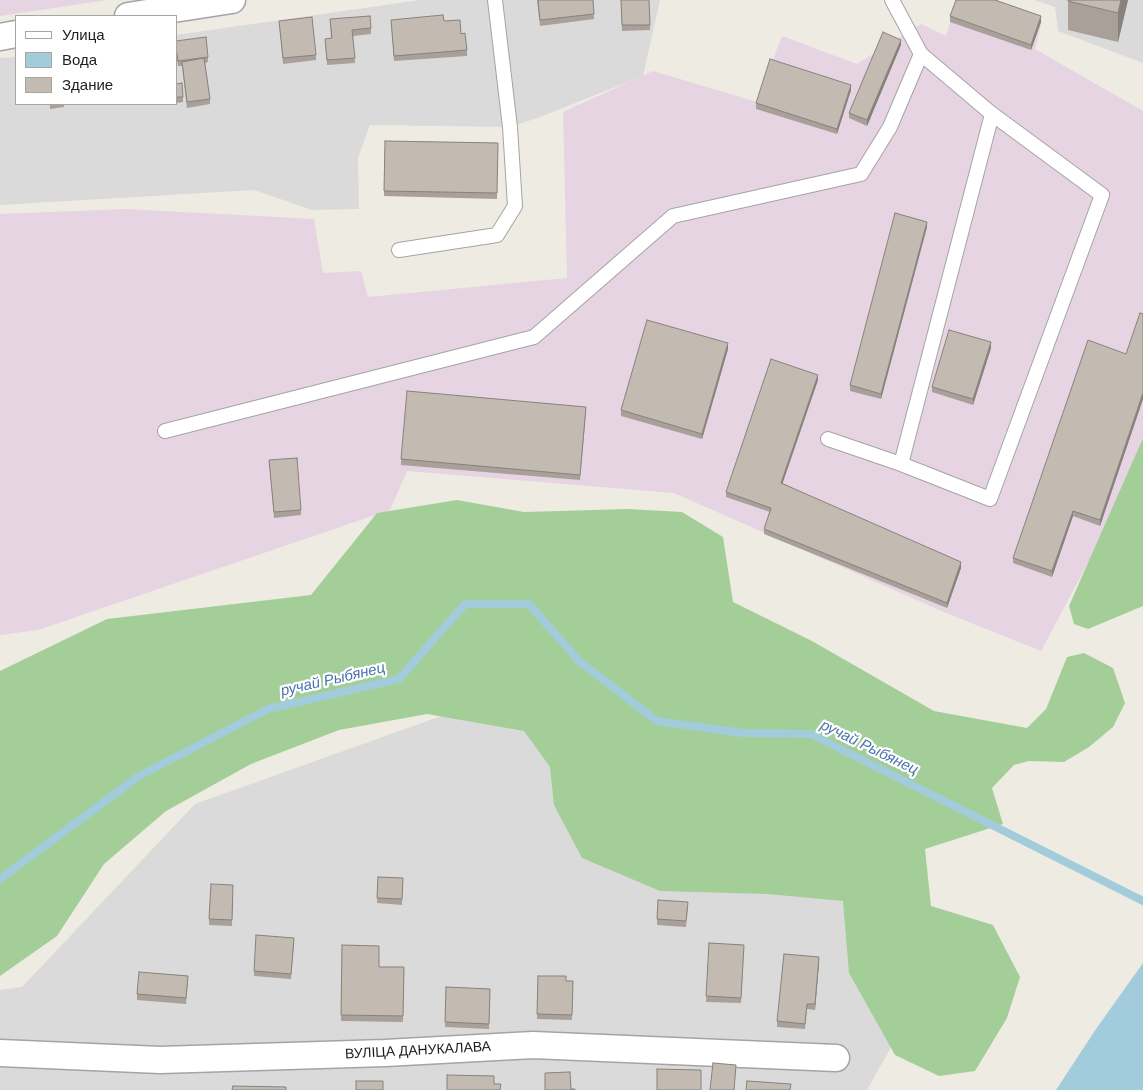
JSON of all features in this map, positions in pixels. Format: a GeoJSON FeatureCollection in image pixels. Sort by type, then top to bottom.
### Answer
{"type":"FeatureCollection","features":[{"type":"Feature","properties":{"kind":"street"},"geometry":{"type":"LineString","coordinates":[[134,15],[232,0]]}},
{"type":"Feature","properties":{"kind":"street"},"geometry":{"type":"LineString","coordinates":[[0,37],[15,34]]}},
{"type":"Feature","properties":{"kind":"street","name":"ВУЛІЦА ДАНУКАЛАВА"},"geometry":{"type":"LineString","coordinates":[[0,1053],[160,1060],[385,1053],[533,1045],[836,1058]]}},
{"type":"Feature","properties":{"kind":"lane"},"geometry":{"type":"LineString","coordinates":[[399,250],[497,234],[515,206],[510,126],[495,0]]}},
{"type":"Feature","properties":{"kind":"lane"},"geometry":{"type":"LineString","coordinates":[[828,439],[901,464],[990,499],[1102,195],[992,114],[921,54],[892,0]]}},
{"type":"Feature","properties":{"kind":"lane"},"geometry":{"type":"LineString","coordinates":[[165,431],[534,337],[673,216],[861,174],[890,127],[921,54]]}},
{"type":"Feature","properties":{"kind":"lane"},"geometry":{"type":"LineString","coordinates":[[901,464],[992,114]]}},
{"type":"Feature","properties":{"kind":"shaded area"},"geometry":{"type":"Polygon","coordinates":[[[0,0],[108,0],[0,16],[0,0]]]}},
{"type":"Feature","properties":{"kind":"shaded area"},"geometry":{"type":"Polygon","coordinates":[[[420,0],[660,0],[643,76],[510,127],[370,125],[358,158],[359,209],[312,210],[254,190],[0,205],[0,58],[15,57],[15,105],[178,105],[178,35],[420,0]]]}},
{"type":"Feature","properties":{"kind":"shaded area"},"geometry":{"type":"Polygon","coordinates":[[[957,0],[984,0],[1042,21],[1035,49],[1143,111],[1143,437],[1106,529],[1041,651],[946,613],[674,493],[407,471],[390,510],[38,630],[0,635],[0,214],[126,209],[314,219],[323,273],[361,271],[368,297],[567,278],[563,112],[653,71],[757,102],[782,36],[857,64],[921,24],[946,36],[957,0]]]}},
{"type":"Feature","properties":{"kind":"shaded area"},"geometry":{"type":"Polygon","coordinates":[[[1034,0],[1143,0],[1143,63],[1058,31],[1055,7],[1034,0]]]}},
{"type":"Feature","properties":{"kind":"shaded area"},"geometry":{"type":"Polygon","coordinates":[[[528,685],[872,849],[922,992],[867,1090],[0,1090],[0,990],[22,987],[195,804],[528,685]]]}},
{"type":"Feature","properties":{"kind":"green space"},"geometry":{"type":"Polygon","coordinates":[[[1143,438],[1143,606],[1088,629],[1074,624],[1069,606],[1143,438]]]}},
{"type":"Feature","properties":{"kind":"green space"},"geometry":{"type":"Polygon","coordinates":[[[457,500],[524,512],[628,509],[682,512],[723,537],[733,602],[812,641],[934,711],[1027,728],[1046,709],[1067,657],[1084,653],[1113,668],[1125,703],[1113,727],[1089,747],[1064,762],[1029,761],[1014,765],[992,788],[1003,824],[925,849],[931,906],[993,925],[1020,977],[1007,1018],[975,1071],[939,1076],[895,1055],[849,973],[843,901],[767,894],[660,891],[582,858],[554,805],[550,767],[524,731],[427,714],[339,730],[251,764],[166,811],[104,864],[57,936],[0,976],[0,671],[107,619],[311,595],[377,513],[457,500]]]}},
{"type":"Feature","properties":{"kind":"water"},"geometry":{"type":"Polygon","coordinates":[[[1143,963],[1143,1090],[1056,1090],[1096,1029],[1143,963]]]}},
{"type":"Feature","properties":{"kind":"building"},"geometry":{"type":"Polygon","coordinates":[[[538,0],[593,0],[594,14],[540,20],[538,0]]]}},
{"type":"Feature","properties":{"kind":"building"},"geometry":{"type":"Polygon","coordinates":[[[621,0],[649,0],[650,25],[622,25],[621,0]]]}},
{"type":"Feature","properties":{"kind":"building"},"geometry":{"type":"Polygon","coordinates":[[[956,0],[995,0],[1041,16],[1031,45],[950,16],[956,0]]]}},
{"type":"Feature","properties":{"kind":"building"},"geometry":{"type":"Polygon","coordinates":[[[1068,0],[1121,0],[1118,13],[1068,0]]]}},
{"type":"Feature","properties":{"kind":"building"},"geometry":{"type":"Polygon","coordinates":[[[443,15],[444,21],[460,20],[461,34],[465,33],[467,50],[394,56],[391,20],[443,15]]]}},
{"type":"Feature","properties":{"kind":"building"},"geometry":{"type":"Polygon","coordinates":[[[370,16],[371,28],[352,30],[355,58],[327,60],[325,39],[332,38],[330,19],[370,16]]]}},
{"type":"Feature","properties":{"kind":"building"},"geometry":{"type":"Polygon","coordinates":[[[312,17],[316,55],[283,58],[279,21],[312,17]]]}},
{"type":"Feature","properties":{"kind":"building"},"geometry":{"type":"Polygon","coordinates":[[[883,32],[901,40],[867,120],[849,113],[883,32]]]}},
{"type":"Feature","properties":{"kind":"building"},"geometry":{"type":"Polygon","coordinates":[[[206,37],[208,57],[178,61],[178,41],[206,37]]]}},
{"type":"Feature","properties":{"kind":"building"},"geometry":{"type":"Polygon","coordinates":[[[204,58],[210,99],[187,102],[182,62],[204,58]]]}},
{"type":"Feature","properties":{"kind":"building"},"geometry":{"type":"Polygon","coordinates":[[[770,59],[851,85],[837,129],[756,103],[770,59]]]}},
{"type":"Feature","properties":{"kind":"building"},"geometry":{"type":"Polygon","coordinates":[[[182,83],[183,97],[178,97],[178,84],[182,83]]]}},
{"type":"Feature","properties":{"kind":"building"},"geometry":{"type":"Polygon","coordinates":[[[385,141],[498,143],[497,193],[384,191],[385,141]]]}},
{"type":"Feature","properties":{"kind":"building"},"geometry":{"type":"Polygon","coordinates":[[[895,213],[927,222],[881,394],[850,385],[895,213]]]}},
{"type":"Feature","properties":{"kind":"building"},"geometry":{"type":"Polygon","coordinates":[[[1140,313],[1143,314],[1143,393],[1100,520],[1073,511],[1052,571],[1013,558],[1088,340],[1126,354],[1140,313]]]}},
{"type":"Feature","properties":{"kind":"building"},"geometry":{"type":"Polygon","coordinates":[[[647,320],[728,343],[702,434],[621,410],[647,320]]]}},
{"type":"Feature","properties":{"kind":"building"},"geometry":{"type":"Polygon","coordinates":[[[949,330],[991,342],[973,399],[932,387],[949,330]]]}},
{"type":"Feature","properties":{"kind":"building"},"geometry":{"type":"Polygon","coordinates":[[[771,359],[818,375],[781,483],[961,562],[947,603],[764,529],[771,508],[726,492],[771,359]]]}},
{"type":"Feature","properties":{"kind":"building"},"geometry":{"type":"Polygon","coordinates":[[[407,391],[586,407],[580,475],[401,459],[407,391]]]}},
{"type":"Feature","properties":{"kind":"building"},"geometry":{"type":"Polygon","coordinates":[[[297,458],[301,510],[274,512],[269,460],[297,458]]]}},
{"type":"Feature","properties":{"kind":"building"},"geometry":{"type":"Polygon","coordinates":[[[378,877],[403,878],[402,899],[377,898],[378,877]]]}},
{"type":"Feature","properties":{"kind":"building"},"geometry":{"type":"Polygon","coordinates":[[[211,884],[233,885],[232,920],[209,919],[211,884]]]}},
{"type":"Feature","properties":{"kind":"building"},"geometry":{"type":"Polygon","coordinates":[[[658,900],[688,902],[686,921],[657,919],[658,900]]]}},
{"type":"Feature","properties":{"kind":"building"},"geometry":{"type":"Polygon","coordinates":[[[256,935],[294,938],[291,974],[254,971],[256,935]]]}},
{"type":"Feature","properties":{"kind":"building"},"geometry":{"type":"Polygon","coordinates":[[[709,943],[744,945],[741,998],[706,996],[709,943]]]}},
{"type":"Feature","properties":{"kind":"building"},"geometry":{"type":"Polygon","coordinates":[[[342,945],[379,946],[379,967],[404,967],[403,1016],[341,1015],[342,945]]]}},
{"type":"Feature","properties":{"kind":"building"},"geometry":{"type":"Polygon","coordinates":[[[784,954],[819,957],[815,1004],[807,1004],[805,1024],[777,1021],[784,954]]]}},
{"type":"Feature","properties":{"kind":"building"},"geometry":{"type":"Polygon","coordinates":[[[139,972],[188,976],[186,998],[137,994],[139,972]]]}},
{"type":"Feature","properties":{"kind":"building"},"geometry":{"type":"Polygon","coordinates":[[[538,976],[566,976],[566,981],[573,981],[572,1015],[537,1014],[538,976]]]}},
{"type":"Feature","properties":{"kind":"building"},"geometry":{"type":"Polygon","coordinates":[[[446,987],[490,989],[489,1024],[445,1022],[446,987]]]}},
{"type":"Feature","properties":{"kind":"building"},"geometry":{"type":"Polygon","coordinates":[[[713,1063],[736,1065],[734,1090],[710,1090],[713,1063]]]}},
{"type":"Feature","properties":{"kind":"building"},"geometry":{"type":"Polygon","coordinates":[[[657,1069],[701,1070],[701,1090],[657,1090],[657,1069]]]}},
{"type":"Feature","properties":{"kind":"building"},"geometry":{"type":"Polygon","coordinates":[[[570,1072],[571,1089],[575,1090],[545,1090],[545,1073],[570,1072]]]}},
{"type":"Feature","properties":{"kind":"building"},"geometry":{"type":"Polygon","coordinates":[[[447,1075],[494,1076],[494,1084],[501,1084],[500,1090],[447,1090],[447,1075]]]}},
{"type":"Feature","properties":{"kind":"building"},"geometry":{"type":"Polygon","coordinates":[[[356,1081],[383,1081],[383,1090],[356,1090],[356,1081]]]}},
{"type":"Feature","properties":{"kind":"building"},"geometry":{"type":"Polygon","coordinates":[[[747,1081],[791,1084],[790,1090],[746,1090],[747,1081]]]}},
{"type":"Feature","properties":{"kind":"building"},"geometry":{"type":"Polygon","coordinates":[[[233,1086],[286,1087],[286,1090],[232,1090],[233,1086]]]}},
{"type":"Feature","properties":{"kind":"waterway","name":"ручай Рыбянец"},"geometry":{"type":"LineString","coordinates":[[0,879],[139,776],[268,709],[399,679],[465,604],[529,604],[579,661],[657,721],[743,733],[811,734],[1143,901]]}}]}
